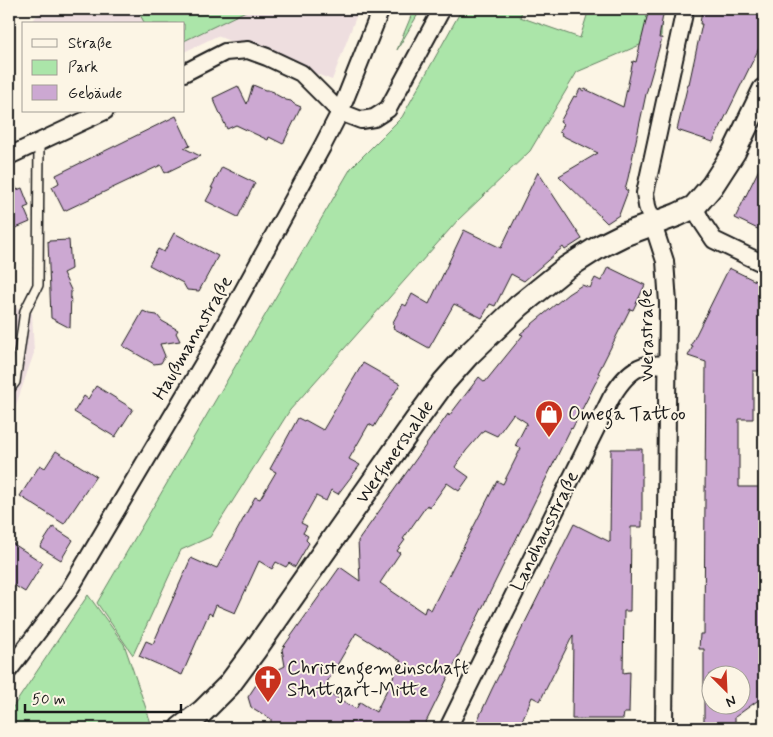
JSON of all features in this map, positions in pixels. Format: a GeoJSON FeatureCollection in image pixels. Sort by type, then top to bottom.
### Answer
{"type":"FeatureCollection","features":[{"type":"Feature","properties":{"kind":"street","name":"Haußmannstraße"},"geometry":{"type":"LineString","coordinates":[[9,670],[68,592],[203,364],[340,112],[381,9]]}},
{"type":"Feature","properties":{"kind":"street"},"geometry":{"type":"LineString","coordinates":[[185,72],[225,52],[248,50],[301,73],[340,112],[360,120],[374,118],[388,109],[442,9]]}},
{"type":"Feature","properties":{"kind":"street","name":"Werastraße"},"geometry":{"type":"LineString","coordinates":[[664,728],[668,303],[665,260],[647,206],[645,193],[685,9]]}},
{"type":"Feature","properties":{"kind":"street"},"geometry":{"type":"LineString","coordinates":[[653,224],[694,207],[712,186],[734,152],[764,90]]}},
{"type":"Feature","properties":{"kind":"street"},"geometry":{"type":"LineString","coordinates":[[9,156],[103,112]]}},
{"type":"Feature","properties":{"kind":"street"},"geometry":{"type":"LineString","coordinates":[[694,207],[714,240],[764,264]]}},
{"type":"Feature","properties":{"kind":"street","name":"Werfmershalde"},"geometry":{"type":"LineString","coordinates":[[181,728],[203,711],[229,685],[444,382],[468,354],[519,306],[566,268],[599,246],[653,224]]}},
{"type":"Feature","properties":{"kind":"street","name":"Landhausstraße"},"geometry":{"type":"LineString","coordinates":[[448,728],[615,391],[631,373],[642,366],[668,364]]}},
{"type":"Feature","properties":{"kind":"lane"},"geometry":{"type":"LineString","coordinates":[[9,390],[15,382],[25,311],[38,285],[38,142]]}},
{"type":"Feature","properties":{"kind":"shaded area"},"geometry":{"type":"Polygon","coordinates":[[[43,9],[359,9],[332,80],[217,36],[185,52],[185,22],[32,21],[43,9]]]}},
{"type":"Feature","properties":{"kind":"shaded area"},"geometry":{"type":"Polygon","coordinates":[[[9,306],[32,313],[34,353],[9,425],[9,306]]]}},
{"type":"Feature","properties":{"kind":"green space"},"geometry":{"type":"Polygon","coordinates":[[[137,9],[250,9],[185,41],[185,22],[144,22],[137,9]]]}},
{"type":"Feature","properties":{"kind":"green space"},"geometry":{"type":"Polygon","coordinates":[[[414,9],[421,9],[397,50],[414,9]]]}},
{"type":"Feature","properties":{"kind":"green space"},"geometry":{"type":"Polygon","coordinates":[[[462,9],[523,9],[520,17],[580,38],[589,9],[662,9],[661,36],[577,72],[530,151],[458,220],[290,410],[210,537],[181,550],[133,655],[97,603],[351,168],[402,117],[462,9]]]}},
{"type":"Feature","properties":{"kind":"green space"},"geometry":{"type":"Polygon","coordinates":[[[88,595],[124,644],[152,726],[149,728],[10,728],[9,713],[88,595]]]}},
{"type":"Feature","properties":{"kind":"building"},"geometry":{"type":"Polygon","coordinates":[[[649,9],[664,9],[659,38],[662,38],[646,94],[625,189],[628,191],[619,215],[607,223],[559,176],[598,153],[561,135],[562,133],[559,132],[563,124],[560,122],[574,96],[576,97],[580,89],[584,91],[585,89],[623,107],[633,61],[636,62],[649,9]]]}},
{"type":"Feature","properties":{"kind":"building"},"geometry":{"type":"Polygon","coordinates":[[[702,9],[764,9],[764,38],[713,142],[677,130],[702,24],[700,24],[702,9]]]}},
{"type":"Feature","properties":{"kind":"building"},"geometry":{"type":"Polygon","coordinates":[[[253,85],[274,92],[301,107],[283,144],[269,137],[268,140],[236,125],[227,129],[213,98],[238,86],[247,104],[253,85]]]}},
{"type":"Feature","properties":{"kind":"building"},"geometry":{"type":"Polygon","coordinates":[[[176,116],[190,146],[184,148],[200,156],[165,173],[161,165],[64,211],[52,187],[59,183],[56,175],[176,116]]]}},
{"type":"Feature","properties":{"kind":"building"},"geometry":{"type":"Polygon","coordinates":[[[764,159],[764,232],[735,218],[764,159]]]}},
{"type":"Feature","properties":{"kind":"building"},"geometry":{"type":"Polygon","coordinates":[[[222,167],[255,183],[238,217],[206,201],[222,167]]]}},
{"type":"Feature","properties":{"kind":"building"},"geometry":{"type":"Polygon","coordinates":[[[9,171],[17,190],[22,188],[29,206],[24,208],[30,222],[9,231],[9,171]]]}},
{"type":"Feature","properties":{"kind":"building"},"geometry":{"type":"Polygon","coordinates":[[[538,172],[582,239],[565,250],[563,247],[524,281],[511,274],[495,306],[490,304],[482,318],[454,304],[429,348],[393,328],[394,325],[392,324],[403,304],[406,306],[412,294],[429,304],[464,230],[501,248],[538,172]]]}},
{"type":"Feature","properties":{"kind":"building"},"geometry":{"type":"Polygon","coordinates":[[[174,233],[218,256],[199,291],[187,290],[183,283],[149,265],[158,249],[164,252],[174,233]]]}},
{"type":"Feature","properties":{"kind":"building"},"geometry":{"type":"Polygon","coordinates":[[[69,240],[71,269],[63,273],[71,290],[70,328],[51,318],[48,241],[69,240]]]}},
{"type":"Feature","properties":{"kind":"building"},"geometry":{"type":"Polygon","coordinates":[[[608,267],[645,285],[633,310],[630,309],[598,373],[600,374],[571,428],[423,728],[278,728],[271,724],[271,719],[251,707],[248,697],[260,679],[285,666],[282,649],[340,567],[360,581],[358,541],[448,414],[449,416],[479,377],[485,382],[523,335],[520,334],[568,294],[582,285],[590,288],[595,278],[601,281],[608,267]],[[513,414],[497,436],[484,430],[466,451],[455,467],[469,477],[459,491],[447,483],[430,507],[427,505],[403,539],[405,540],[397,551],[400,553],[380,583],[424,613],[426,607],[431,610],[497,481],[503,484],[521,448],[515,446],[527,423],[513,414]],[[356,633],[323,689],[356,709],[360,702],[376,712],[401,661],[356,633]]]}},
{"type":"Feature","properties":{"kind":"building"},"geometry":{"type":"Polygon","coordinates":[[[729,268],[764,285],[764,371],[753,371],[753,419],[739,419],[739,487],[764,487],[764,696],[750,706],[750,664],[704,664],[704,649],[699,649],[700,634],[704,634],[706,362],[688,356],[693,346],[691,345],[729,268]]]}},
{"type":"Feature","properties":{"kind":"building"},"geometry":{"type":"Polygon","coordinates":[[[143,311],[157,315],[162,321],[178,330],[176,333],[180,341],[160,344],[165,356],[161,363],[154,364],[123,346],[143,311]]]}},
{"type":"Feature","properties":{"kind":"building"},"geometry":{"type":"Polygon","coordinates":[[[363,363],[400,384],[374,427],[369,424],[349,459],[360,465],[338,494],[331,490],[326,501],[316,496],[301,523],[307,526],[303,533],[308,536],[306,540],[309,543],[295,567],[289,563],[286,567],[276,562],[272,569],[259,561],[235,613],[216,605],[212,615],[209,613],[182,675],[139,656],[146,641],[153,644],[191,558],[217,568],[255,497],[260,499],[276,472],[270,469],[298,418],[323,430],[363,363]]]}},
{"type":"Feature","properties":{"kind":"building"},"geometry":{"type":"Polygon","coordinates":[[[96,386],[133,409],[115,437],[74,412],[84,396],[88,399],[96,386]]]}},
{"type":"Feature","properties":{"kind":"building"},"geometry":{"type":"Polygon","coordinates":[[[611,449],[642,449],[642,527],[631,527],[630,611],[624,611],[623,673],[630,672],[629,713],[624,713],[623,719],[572,719],[573,635],[540,701],[532,697],[519,728],[474,728],[574,524],[610,542],[611,449]]]}},
{"type":"Feature","properties":{"kind":"building"},"geometry":{"type":"Polygon","coordinates":[[[56,451],[96,476],[64,524],[20,496],[40,465],[45,468],[56,451]]]}},
{"type":"Feature","properties":{"kind":"building"},"geometry":{"type":"Polygon","coordinates":[[[53,527],[73,540],[61,560],[40,547],[53,527]]]}},
{"type":"Feature","properties":{"kind":"building"},"geometry":{"type":"Polygon","coordinates":[[[9,541],[43,563],[25,592],[9,582],[9,541]]]}},
{"type":"Feature","properties":{"kind":"building"},"geometry":{"type":"Polygon","coordinates":[[[704,714],[739,714],[735,717],[735,728],[704,726],[704,714]]]}},
{"type":"Feature","properties":{"kind":"place","name":"Omega Tattoo"},"geometry":{"type":"Point","coordinates":[549,438]}},
{"type":"Feature","properties":{"kind":"place","name":"Christengemeinschaft Stuttgart-Mitte"},"geometry":{"type":"Point","coordinates":[268,703]}}]}
